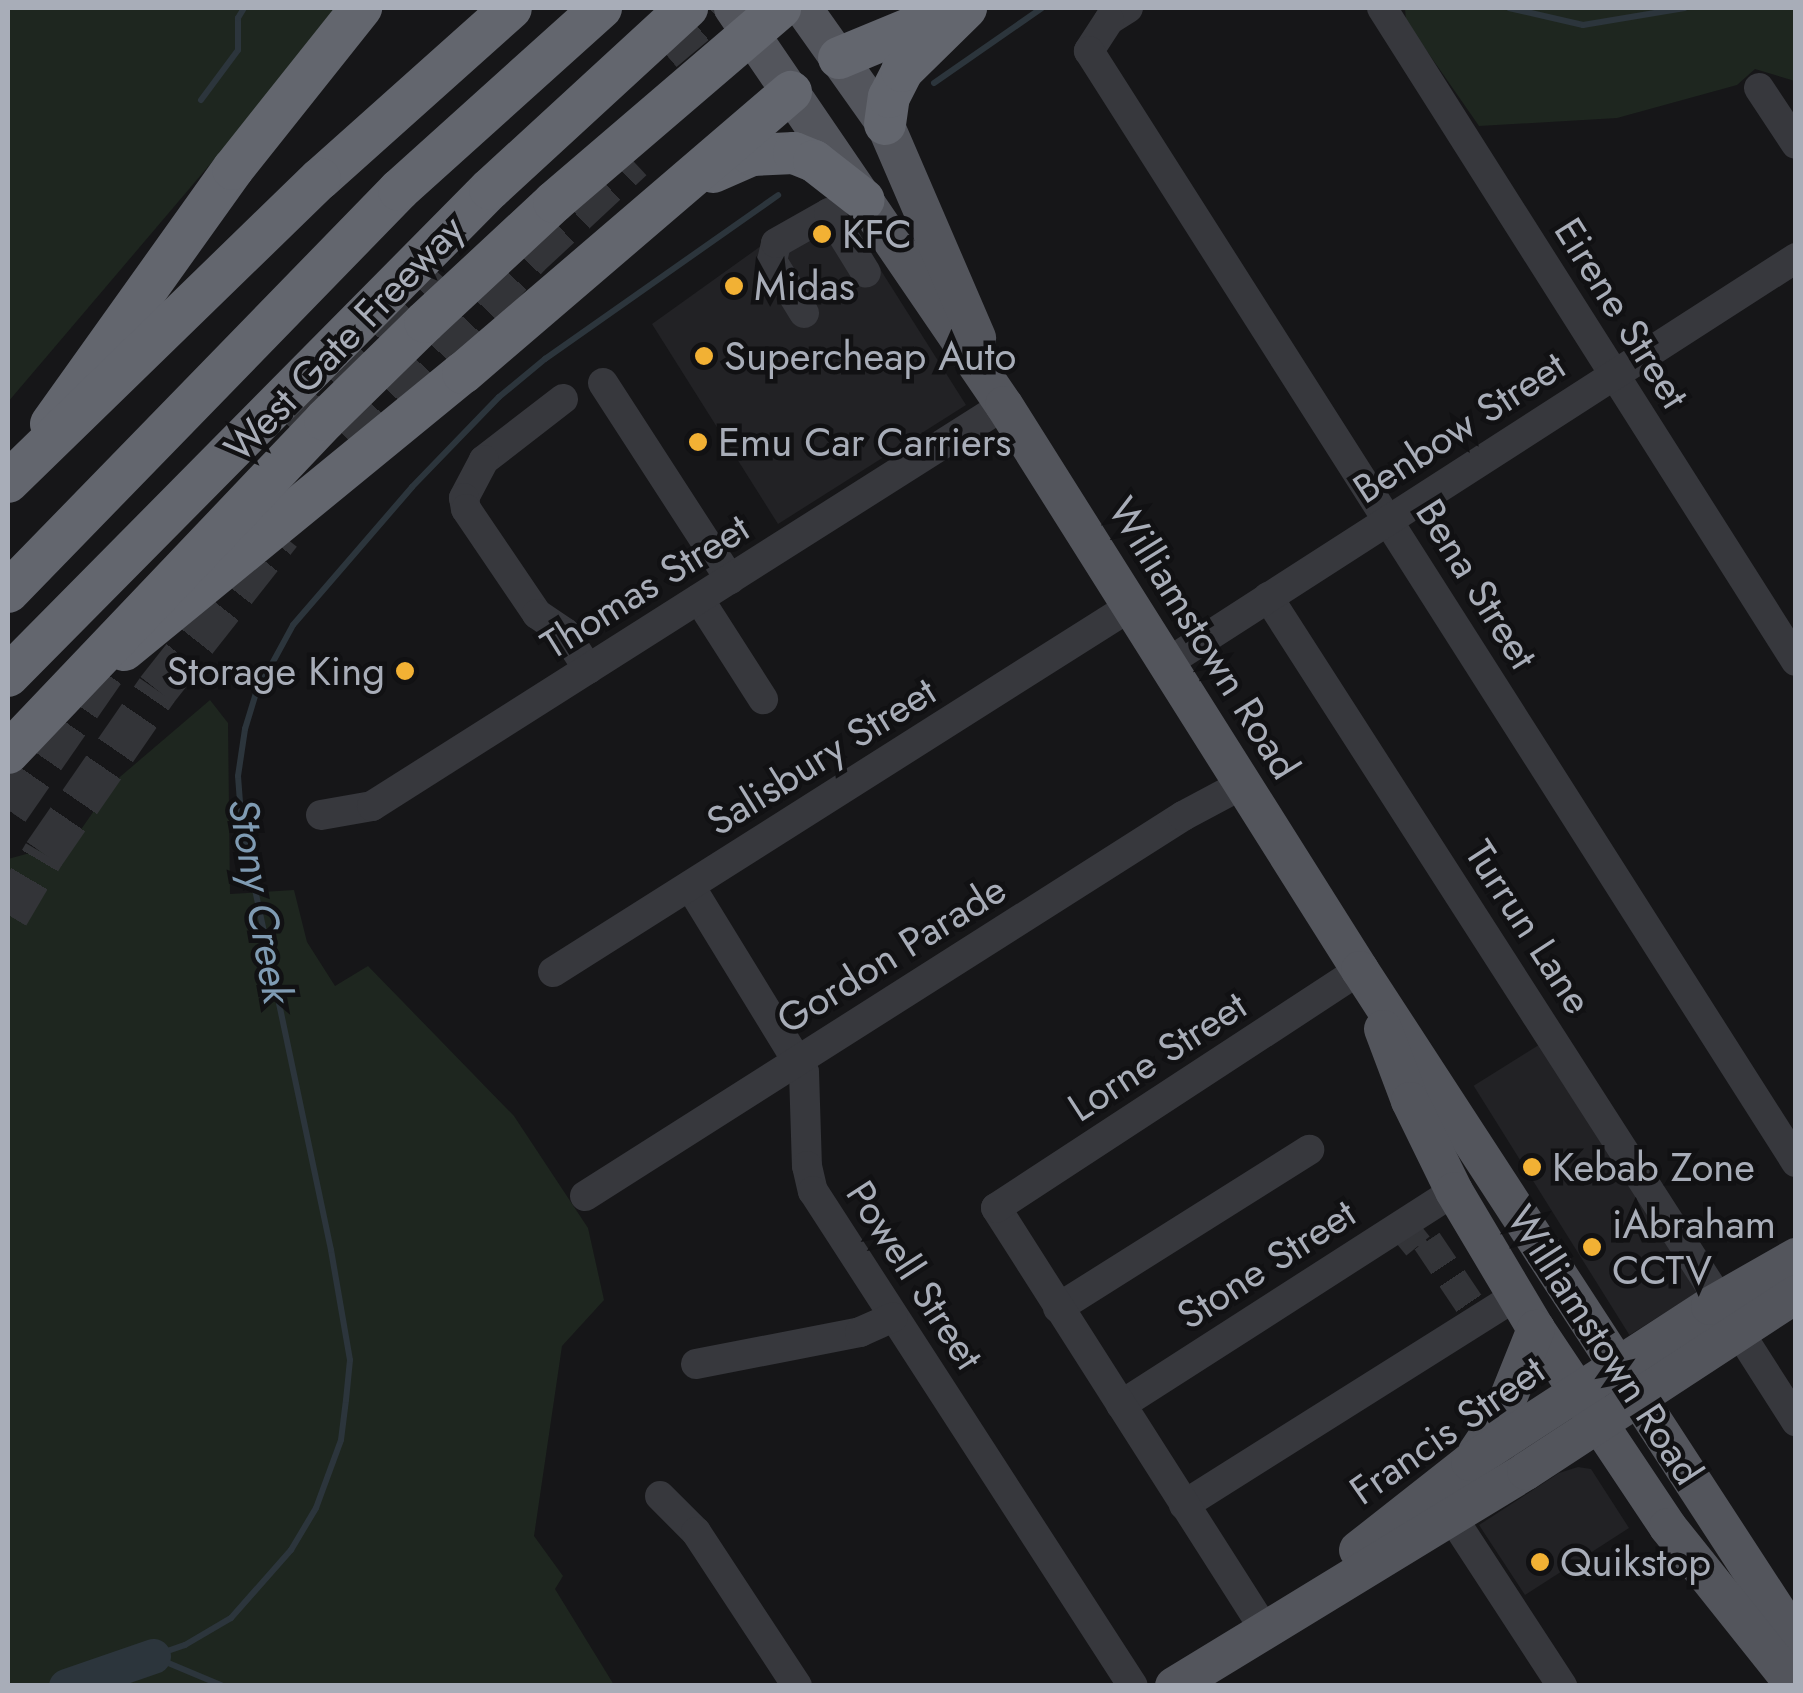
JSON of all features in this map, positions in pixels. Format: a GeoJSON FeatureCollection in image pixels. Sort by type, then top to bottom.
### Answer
{"type":"FeatureCollection","features":[{"type":"Feature","properties":{"kind":"highway"},"geometry":{"type":"LineString","coordinates":[[8,483],[320,180],[511,8]]}},
{"type":"Feature","properties":{"kind":"highway","name":"West Gate Freeway"},"geometry":{"type":"LineString","coordinates":[[8,592],[399,190],[601,8]]}},
{"type":"Feature","properties":{"kind":"highway","name":"West Gate Freeway"},"geometry":{"type":"LineString","coordinates":[[8,676],[490,189],[688,8]]}},
{"type":"Feature","properties":{"kind":"highway"},"geometry":{"type":"LineString","coordinates":[[8,753],[425,322],[554,202],[780,8]]}},
{"type":"Feature","properties":{"kind":"highway"},"geometry":{"type":"LineString","coordinates":[[840,58],[889,41],[956,8]]}},
{"type":"Feature","properties":{"kind":"highway"},"geometry":{"type":"LineString","coordinates":[[884,124],[888,96],[902,70],[966,8]]}},
{"type":"Feature","properties":{"kind":"highway"},"geometry":{"type":"LineString","coordinates":[[8,483],[244,155],[360,9]]}},
{"type":"Feature","properties":{"kind":"highway"},"geometry":{"type":"LineString","coordinates":[[8,738],[254,546],[791,92]]}},
{"type":"Feature","properties":{"kind":"highway"},"geometry":{"type":"LineString","coordinates":[[652,209],[725,164],[772,153],[794,154],[814,161],[864,200]]}},
{"type":"Feature","properties":{"kind":"main road","name":"Williamstown Road"},"geometry":{"type":"LineString","coordinates":[[732,8],[1004,405],[1360,970],[1796,1640]]}},
{"type":"Feature","properties":{"kind":"main road","name":"Williamstown Road"},"geometry":{"type":"LineString","coordinates":[[803,8],[884,124],[1004,405]]}},
{"type":"Feature","properties":{"kind":"main road"},"geometry":{"type":"LineString","coordinates":[[791,92],[840,58]]}},
{"type":"Feature","properties":{"kind":"main road","name":"Williamstown Road"},"geometry":{"type":"LineString","coordinates":[[1360,970],[1410,1101],[1454,1191],[1516,1296],[1678,1541],[1795,1686]]}},
{"type":"Feature","properties":{"kind":"main road","name":"Francis Street"},"geometry":{"type":"LineString","coordinates":[[1174,1686],[1263,1628],[1452,1516],[1589,1407],[1730,1316],[1796,1258]]}},
{"type":"Feature","properties":{"kind":"main road","name":"Francis Street"},"geometry":{"type":"LineString","coordinates":[[1730,1316],[1796,1294]]}},
{"type":"Feature","properties":{"kind":"main road"},"geometry":{"type":"LineString","coordinates":[[1470,1462],[1501,1416],[1536,1328]]}},
{"type":"Feature","properties":{"kind":"main road","name":"Francis Street"},"geometry":{"type":"LineString","coordinates":[[1263,1628],[1470,1462],[1589,1407]]}},
{"type":"Feature","properties":{"kind":"street","name":"Bena Street"},"geometry":{"type":"LineString","coordinates":[[1128,8],[1109,20],[1089,51],[1796,1162]]}},
{"type":"Feature","properties":{"kind":"street","name":"Eirene Street"},"geometry":{"type":"LineString","coordinates":[[1382,8],[1796,661]]}},
{"type":"Feature","properties":{"kind":"street"},"geometry":{"type":"LineString","coordinates":[[1760,88],[1796,144]]}},
{"type":"Feature","properties":{"kind":"street"},"geometry":{"type":"LineString","coordinates":[[804,313],[772,261],[776,243],[829,214],[866,273]]}},
{"type":"Feature","properties":{"kind":"street","name":"Benbow Street"},"geometry":{"type":"LineString","coordinates":[[1167,663],[1796,258]]}},
{"type":"Feature","properties":{"kind":"street"},"geometry":{"type":"LineString","coordinates":[[603,383],[730,579]]}},
{"type":"Feature","properties":{"kind":"street"},"geometry":{"type":"LineString","coordinates":[[563,399],[484,460],[464,498],[466,509],[537,614],[565,633],[588,669]]}},
{"type":"Feature","properties":{"kind":"street","name":"Thomas Street"},"geometry":{"type":"LineString","coordinates":[[321,815],[372,806],[1004,405]]}},
{"type":"Feature","properties":{"kind":"street","name":"Turrun Lane"},"geometry":{"type":"LineString","coordinates":[[1268,597],[1796,1421]]}},
{"type":"Feature","properties":{"kind":"street"},"geometry":{"type":"LineString","coordinates":[[699,599],[762,699]]}},
{"type":"Feature","properties":{"kind":"street","name":"Salisbury Street"},"geometry":{"type":"LineString","coordinates":[[554,972],[1131,606]]}},
{"type":"Feature","properties":{"kind":"street","name":"Gordon Parade"},"geometry":{"type":"LineString","coordinates":[[585,1196],[1182,816],[1243,784]]}},
{"type":"Feature","properties":{"kind":"street","name":"Powell Street"},"geometry":{"type":"LineString","coordinates":[[690,886],[798,1060],[807,1088],[810,1182],[1133,1686]]}},
{"type":"Feature","properties":{"kind":"street","name":"Lorne Street"},"geometry":{"type":"LineString","coordinates":[[1058,1308],[996,1208],[1360,970]]}},
{"type":"Feature","properties":{"kind":"street"},"geometry":{"type":"LineString","coordinates":[[1263,1628],[1058,1308],[1310,1150]]}},
{"type":"Feature","properties":{"kind":"street","name":"Stone Street"},"geometry":{"type":"LineString","coordinates":[[1121,1405],[1454,1191]]}},
{"type":"Feature","properties":{"kind":"street"},"geometry":{"type":"LineString","coordinates":[[1184,1505],[1516,1296]]}},
{"type":"Feature","properties":{"kind":"street"},"geometry":{"type":"LineString","coordinates":[[696,1364],[860,1332],[893,1317]]}},
{"type":"Feature","properties":{"kind":"street"},"geometry":{"type":"LineString","coordinates":[[660,1496],[696,1532],[797,1686]]}},
{"type":"Feature","properties":{"kind":"street"},"geometry":{"type":"LineString","coordinates":[[1452,1516],[1562,1686]]}},
{"type":"Feature","properties":{"kind":"shaded area"},"geometry":{"type":"Polygon","coordinates":[[[8,8],[343,8],[8,402],[8,8]]]}},
{"type":"Feature","properties":{"kind":"shaded area"},"geometry":{"type":"Polygon","coordinates":[[[1405,8],[1795,8],[1795,81],[1755,69],[1737,85],[1617,118],[1479,126],[1406,21],[1405,8]]]}},
{"type":"Feature","properties":{"kind":"shaded area"},"geometry":{"type":"Polygon","coordinates":[[[828,198],[844,212],[966,405],[778,524],[652,324],[828,198]]]}},
{"type":"Feature","properties":{"kind":"shaded area"},"geometry":{"type":"Polygon","coordinates":[[[210,700],[228,723],[230,894],[294,890],[307,942],[335,986],[368,966],[514,1116],[588,1228],[604,1300],[562,1346],[534,1536],[563,1576],[555,1589],[614,1685],[8,1685],[8,859],[63,844],[82,828],[114,782],[210,700]]]}},
{"type":"Feature","properties":{"kind":"shaded area"},"geometry":{"type":"Polygon","coordinates":[[[1550,1038],[1706,1287],[1629,1335],[1474,1086],[1550,1038]]]}},
{"type":"Feature","properties":{"kind":"shaded area","name":"Quikstop"},"geometry":{"type":"Polygon","coordinates":[[[1578,1467],[1591,1469],[1629,1528],[1525,1595],[1479,1525],[1559,1473],[1578,1467]]]}},
{"type":"Feature","properties":{"kind":"waterway"},"geometry":{"type":"LineString","coordinates":[[201,100],[238,50],[238,18],[244,8]]}},
{"type":"Feature","properties":{"kind":"waterway","name":"Stony Creek"},"geometry":{"type":"LineString","coordinates":[[934,83],[1042,8]]}},
{"type":"Feature","properties":{"kind":"waterway","name":"Stony Creek"},"geometry":{"type":"LineString","coordinates":[[1509,8],[1583,25],[1685,8]]}},
{"type":"Feature","properties":{"kind":"waterway","name":"Stony Creek"},"geometry":{"type":"LineString","coordinates":[[153,1656],[185,1645],[231,1618],[291,1550],[316,1508],[341,1440],[346,1400],[350,1360],[331,1250],[242,829],[238,776],[245,729],[256,693],[293,625],[412,487],[499,397],[545,359],[778,195]]}},
{"type":"Feature","properties":{"kind":"waterway","name":"Stony Creek"},"geometry":{"type":"LineString","coordinates":[[66,1686],[153,1656]]}},
{"type":"Feature","properties":{"kind":"waterway"},"geometry":{"type":"LineString","coordinates":[[154,1657],[223,1686]]}},
{"type":"Feature","properties":{"kind":"tunnel"},"geometry":{"type":"LineString","coordinates":[[663,51],[714,8]]}},
{"type":"Feature","properties":{"kind":"tunnel"},"geometry":{"type":"LineString","coordinates":[[354,445],[529,256],[632,160]]}},
{"type":"Feature","properties":{"kind":"tunnel"},"geometry":{"type":"LineString","coordinates":[[293,430],[436,271]]}},
{"type":"Feature","properties":{"kind":"tunnel"},"geometry":{"type":"LineString","coordinates":[[8,915],[44,854],[157,690],[280,534]]}},
{"type":"Feature","properties":{"kind":"tunnel"},"geometry":{"type":"LineString","coordinates":[[8,810],[107,667]]}},
{"type":"Feature","properties":{"kind":"tunnel"},"geometry":{"type":"LineString","coordinates":[[1401,1225],[1418,1246],[1427,1241],[1480,1320]]}},
{"type":"Feature","properties":{"kind":"place","name":"KFC"},"geometry":{"type":"Point","coordinates":[822,234]}},
{"type":"Feature","properties":{"kind":"place","name":"Midas"},"geometry":{"type":"Point","coordinates":[734,286]}},
{"type":"Feature","properties":{"kind":"place","name":"Supercheap Auto"},"geometry":{"type":"Point","coordinates":[704,356]}},
{"type":"Feature","properties":{"kind":"place","name":"Emu Car Carriers"},"geometry":{"type":"Point","coordinates":[698,442]}},
{"type":"Feature","properties":{"kind":"place","name":"Storage King"},"geometry":{"type":"Point","coordinates":[405,671]}},
{"type":"Feature","properties":{"kind":"place","name":"Kebab Zone"},"geometry":{"type":"Point","coordinates":[1532,1167]}},
{"type":"Feature","properties":{"kind":"place","name":"iAbraham CCTV"},"geometry":{"type":"Point","coordinates":[1592,1247]}},
{"type":"Feature","properties":{"kind":"place","name":"Quikstop"},"geometry":{"type":"Point","coordinates":[1540,1562]}}]}
